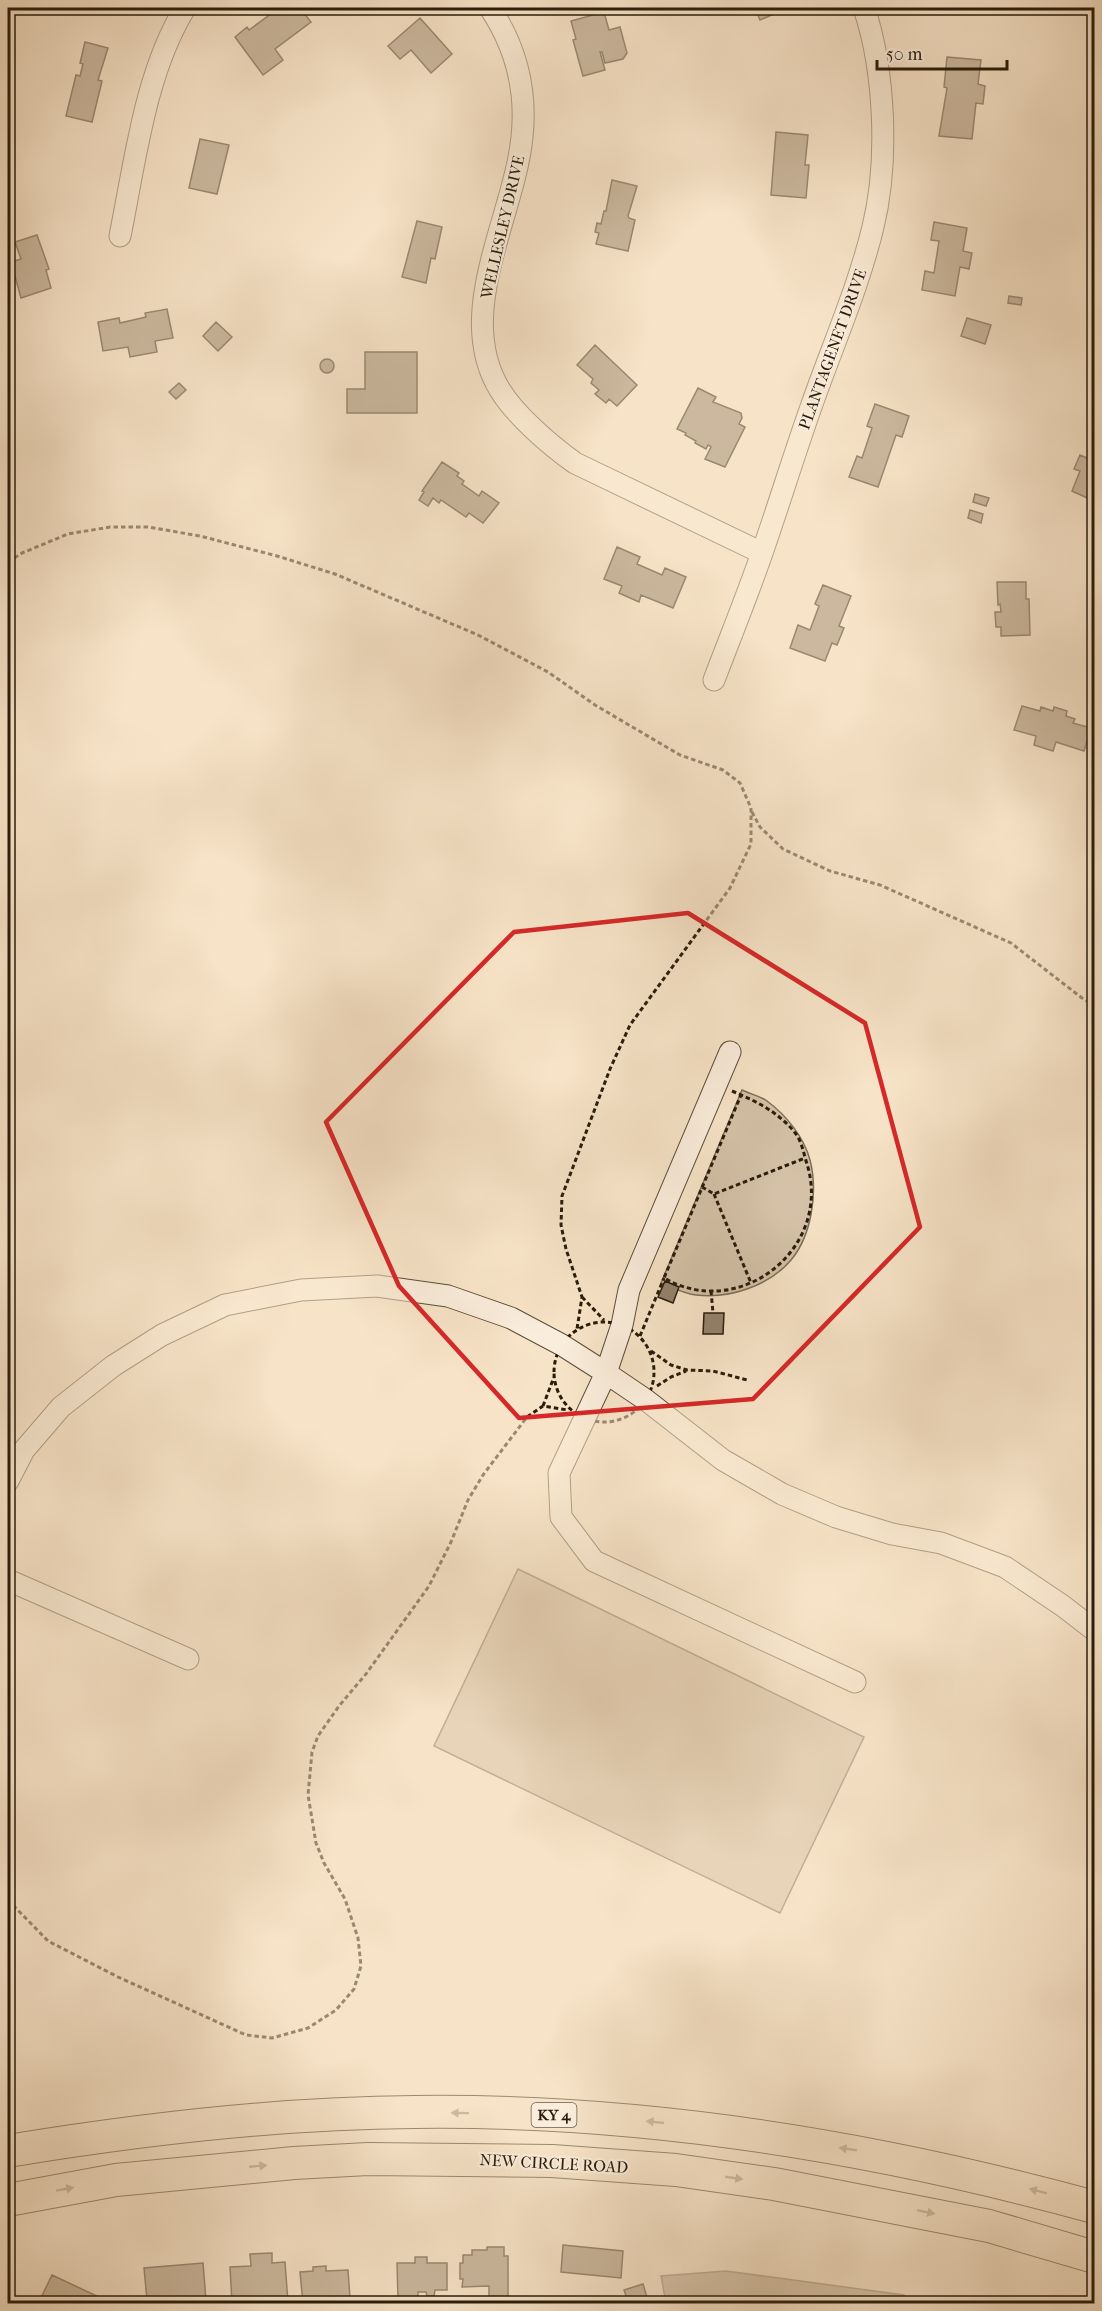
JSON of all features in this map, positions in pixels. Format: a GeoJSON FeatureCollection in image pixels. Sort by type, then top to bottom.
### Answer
{"type":"FeatureCollection","features":[{"type":"Feature","properties":{"kind":"highway","name":"KY 4"},"geometry":{"type":"LineString","coordinates":[[8,2151],[107,2135],[306,2116],[414,2112],[541,2115],[700,2127],[865,2152],[954,2170],[1095,2207]]}},
{"type":"Feature","properties":{"kind":"highway","name":"NEW CIRCLE ROAD"},"geometry":{"type":"LineString","coordinates":[[8,2200],[116,2180],[294,2163],[379,2159],[552,2161],[676,2170],[774,2184],[968,2222],[1095,2257]]}},
{"type":"Feature","properties":{"kind":"street"},"geometry":{"type":"LineString","coordinates":[[120,236],[150,92],[171,29],[184,8]]}},
{"type":"Feature","properties":{"kind":"street","name":"WELLESLEY DRIVE"},"geometry":{"type":"LineString","coordinates":[[490,8],[500,22],[513,52],[521,80],[524,108],[517,168],[483,304],[485,351],[500,390],[513,407],[575,463],[762,553]]}},
{"type":"Feature","properties":{"kind":"street","name":"PLANTAGENET DRIVE"},"geometry":{"type":"LineString","coordinates":[[714,680],[762,553],[811,407],[863,264],[874,224],[880,180],[883,119],[876,57],[864,8]]}},
{"type":"Feature","properties":{"kind":"street"},"geometry":{"type":"LineString","coordinates":[[730,1052],[629,1290],[622,1325],[606,1373],[559,1473],[561,1517],[594,1562],[855,1682]]}},
{"type":"Feature","properties":{"kind":"street"},"geometry":{"type":"LineString","coordinates":[[8,1481],[24,1450],[61,1407],[113,1366],[162,1335],[225,1305],[301,1290],[377,1286],[448,1296],[511,1318],[562,1345],[606,1373],[646,1400],[723,1460],[782,1494],[836,1517],[892,1534],[940,1543],[1005,1567],[1064,1606],[1095,1630]]}},
{"type":"Feature","properties":{"kind":"street"},"geometry":{"type":"LineString","coordinates":[[8,1580],[188,1659]]}},
{"type":"Feature","properties":{"kind":"path"},"geometry":{"type":"LineString","coordinates":[[8,562],[22,553],[68,534],[110,527],[148,527],[200,536],[335,574],[478,635],[548,672],[595,705],[680,755],[723,770],[740,783],[760,827],[783,849],[830,871],[880,885],[1011,943],[1082,998],[1095,1005]]}},
{"type":"Feature","properties":{"kind":"path"},"geometry":{"type":"LineString","coordinates":[[606,1321],[582,1297],[561,1226],[562,1196],[610,1069],[630,1025],[730,888],[751,844],[751,808]]}},
{"type":"Feature","properties":{"kind":"path"},"geometry":{"type":"LineString","coordinates":[[664,1278],[679,1286],[711,1292],[726,1291],[752,1283],[771,1272],[789,1255],[802,1237],[810,1213],[812,1182],[798,1136],[778,1116],[756,1101],[716,1085]]}},
{"type":"Feature","properties":{"kind":"path"},"geometry":{"type":"LineString","coordinates":[[640,1336],[741,1095]]}},
{"type":"Feature","properties":{"kind":"path"},"geometry":{"type":"LineString","coordinates":[[714,1194],[805,1158]]}},
{"type":"Feature","properties":{"kind":"path"},"geometry":{"type":"LineString","coordinates":[[702,1187],[714,1194],[752,1283]]}},
{"type":"Feature","properties":{"kind":"path"},"geometry":{"type":"LineString","coordinates":[[711,1292],[714,1313]]}},
{"type":"Feature","properties":{"kind":"path"},"geometry":{"type":"LineString","coordinates":[[577,1329],[582,1297]]}},
{"type":"Feature","properties":{"kind":"path"},"geometry":{"type":"LineString","coordinates":[[650,1350],[671,1365],[687,1370],[713,1371],[747,1380]]}},
{"type":"Feature","properties":{"kind":"path"},"geometry":{"type":"LineString","coordinates":[[652,1390],[671,1377],[687,1370]]}},
{"type":"Feature","properties":{"kind":"path"},"geometry":{"type":"LineString","coordinates":[[8,1900],[48,1941],[118,1977],[246,2035],[272,2038],[308,2028],[336,2010],[354,1989],[361,1966],[358,1938],[345,1899],[324,1863],[316,1843],[308,1795],[312,1752],[318,1736],[339,1706],[366,1674],[429,1586],[451,1542],[468,1500],[483,1475],[501,1448],[527,1417],[543,1406],[555,1377]]}},
{"type":"Feature","properties":{"kind":"path"},"geometry":{"type":"LineString","coordinates":[[543,1406],[570,1411]]}},
{"type":"Feature","properties":{"kind":"highlighted area"},"geometry":{"type":"Polygon","coordinates":[[[688,913],[865,1023],[920,1227],[753,1399],[519,1418],[399,1286],[326,1122],[514,932],[688,913]]]}},
{"type":"Feature","properties":{"kind":"shaded area"},"geometry":{"type":"Polygon","coordinates":[[[742,1090],[764,1099],[774,1107],[793,1127],[807,1151],[813,1185],[808,1226],[791,1260],[772,1277],[760,1284],[722,1295],[687,1293],[661,1283],[742,1090]]]}},
{"type":"Feature","properties":{"kind":"shaded area"},"geometry":{"type":"Polygon","coordinates":[[[518,1569],[864,1737],[780,1913],[434,1746],[518,1569]]]}},
{"type":"Feature","properties":{"kind":"shaded area"},"geometry":{"type":"Polygon","coordinates":[[[726,2271],[904,2295],[910,2303],[666,2303],[661,2276],[726,2271]]]}},
{"type":"Feature","properties":{"kind":"building"},"geometry":{"type":"Polygon","coordinates":[[[272,8],[300,8],[311,22],[275,49],[283,60],[263,75],[235,37],[247,27],[249,30],[272,13],[270,10],[272,8]]]}},
{"type":"Feature","properties":{"kind":"building"},"geometry":{"type":"Polygon","coordinates":[[[755,8],[788,8],[760,20],[755,8]]]}},
{"type":"Feature","properties":{"kind":"building"},"geometry":{"type":"Polygon","coordinates":[[[604,12],[609,30],[620,27],[627,53],[623,59],[605,63],[602,52],[600,52],[605,70],[583,76],[573,40],[576,39],[571,21],[604,12]]]}},
{"type":"Feature","properties":{"kind":"building"},"geometry":{"type":"Polygon","coordinates":[[[420,18],[452,54],[431,73],[411,50],[400,59],[388,46],[420,18]]]}},
{"type":"Feature","properties":{"kind":"building"},"geometry":{"type":"Polygon","coordinates":[[[85,42],[108,48],[98,80],[102,81],[92,122],[66,116],[76,75],[80,76],[83,64],[80,63],[85,42]]]}},
{"type":"Feature","properties":{"kind":"building"},"geometry":{"type":"Polygon","coordinates":[[[947,57],[981,60],[978,84],[985,86],[983,104],[976,103],[972,139],[939,136],[947,88],[944,87],[947,57]]]}},
{"type":"Feature","properties":{"kind":"building"},"geometry":{"type":"Polygon","coordinates":[[[776,132],[808,135],[805,165],[809,165],[806,198],[771,195],[776,132]]]}},
{"type":"Feature","properties":{"kind":"building"},"geometry":{"type":"Polygon","coordinates":[[[200,139],[229,145],[217,194],[189,188],[200,139]]]}},
{"type":"Feature","properties":{"kind":"building"},"geometry":{"type":"Polygon","coordinates":[[[612,180],[637,186],[628,216],[635,220],[628,251],[596,244],[599,233],[595,232],[597,223],[601,224],[604,211],[606,211],[612,180]]]}},
{"type":"Feature","properties":{"kind":"building"},"geometry":{"type":"Polygon","coordinates":[[[417,221],[442,227],[435,259],[431,258],[426,283],[402,277],[417,221]]]}},
{"type":"Feature","properties":{"kind":"building"},"geometry":{"type":"Polygon","coordinates":[[[934,222],[967,228],[963,251],[972,253],[969,269],[960,267],[955,296],[922,290],[925,271],[934,273],[939,241],[931,240],[934,222]]]}},
{"type":"Feature","properties":{"kind":"building"},"geometry":{"type":"Polygon","coordinates":[[[37,235],[49,269],[46,270],[51,288],[21,298],[11,262],[21,259],[15,242],[37,235]]]}},
{"type":"Feature","properties":{"kind":"building"},"geometry":{"type":"Polygon","coordinates":[[[1009,296],[1022,298],[1021,305],[1008,303],[1009,296]]]}},
{"type":"Feature","properties":{"kind":"building"},"geometry":{"type":"Polygon","coordinates":[[[167,309],[173,338],[155,341],[157,352],[130,357],[128,347],[103,351],[98,322],[119,318],[120,323],[146,317],[145,313],[167,309]]]}},
{"type":"Feature","properties":{"kind":"building"},"geometry":{"type":"Polygon","coordinates":[[[967,318],[991,325],[985,344],[961,336],[967,318]]]}},
{"type":"Feature","properties":{"kind":"building"},"geometry":{"type":"Polygon","coordinates":[[[216,322],[232,337],[218,351],[203,336],[216,322]]]}},
{"type":"Feature","properties":{"kind":"building"},"geometry":{"type":"Polygon","coordinates":[[[595,345],[637,385],[617,406],[609,399],[606,403],[595,394],[599,390],[591,383],[593,379],[577,365],[595,345]]]}},
{"type":"Feature","properties":{"kind":"building"},"geometry":{"type":"Polygon","coordinates":[[[365,352],[417,352],[417,413],[347,413],[347,389],[365,389],[365,352]]]}},
{"type":"Feature","properties":{"kind":"building"},"geometry":{"type":"Polygon","coordinates":[[[324,359],[330,359],[334,366],[330,373],[324,373],[320,369],[320,363],[324,359]]]}},
{"type":"Feature","properties":{"kind":"building"},"geometry":{"type":"Polygon","coordinates":[[[179,383],[186,390],[176,399],[169,392],[179,383]]]}},
{"type":"Feature","properties":{"kind":"building"},"geometry":{"type":"Polygon","coordinates":[[[698,388],[716,397],[713,402],[741,413],[742,418],[739,424],[745,427],[725,467],[705,459],[711,447],[708,445],[706,449],[685,435],[686,433],[677,429],[698,388]]]}},
{"type":"Feature","properties":{"kind":"building"},"geometry":{"type":"Polygon","coordinates":[[[875,404],[909,416],[902,437],[896,435],[878,487],[849,477],[857,456],[862,458],[872,428],[867,426],[875,404]]]}},
{"type":"Feature","properties":{"kind":"building"},"geometry":{"type":"Polygon","coordinates":[[[1080,455],[1094,461],[1094,501],[1072,491],[1080,471],[1074,469],[1080,455]]]}},
{"type":"Feature","properties":{"kind":"building"},"geometry":{"type":"Polygon","coordinates":[[[442,462],[459,473],[457,476],[464,481],[462,484],[479,496],[482,491],[499,503],[483,523],[469,513],[466,517],[441,500],[439,503],[433,498],[428,506],[419,500],[424,492],[422,491],[442,462]]]}},
{"type":"Feature","properties":{"kind":"building"},"geometry":{"type":"Polygon","coordinates":[[[975,494],[989,498],[986,506],[973,502],[975,494]]]}},
{"type":"Feature","properties":{"kind":"building"},"geometry":{"type":"Polygon","coordinates":[[[970,510],[983,514],[981,523],[968,518],[970,510]]]}},
{"type":"Feature","properties":{"kind":"building"},"geometry":{"type":"Polygon","coordinates":[[[617,547],[640,557],[637,564],[662,575],[665,568],[686,577],[673,608],[641,595],[639,602],[619,593],[622,586],[604,579],[617,547]]]}},
{"type":"Feature","properties":{"kind":"building"},"geometry":{"type":"Polygon","coordinates":[[[997,582],[1026,582],[1030,635],[1001,636],[1001,627],[996,627],[995,612],[1001,612],[1000,604],[998,605],[997,582]]]}},
{"type":"Feature","properties":{"kind":"building"},"geometry":{"type":"Polygon","coordinates":[[[823,585],[851,596],[839,626],[844,628],[837,645],[832,643],[825,661],[790,648],[798,625],[810,630],[819,606],[815,604],[823,585]]]}},
{"type":"Feature","properties":{"kind":"building"},"geometry":{"type":"Polygon","coordinates":[[[1022,706],[1040,711],[1041,707],[1053,711],[1054,707],[1067,711],[1066,716],[1075,719],[1073,723],[1091,728],[1084,751],[1056,742],[1053,751],[1034,745],[1036,736],[1014,730],[1022,706]]]}},
{"type":"Feature","properties":{"kind":"building"},"geometry":{"type":"Polygon","coordinates":[[[665,1281],[679,1287],[673,1303],[658,1297],[665,1281]]]}},
{"type":"Feature","properties":{"kind":"building"},"geometry":{"type":"Polygon","coordinates":[[[704,1313],[724,1313],[723,1334],[703,1334],[704,1313]]]}},
{"type":"Feature","properties":{"kind":"building"},"geometry":{"type":"Polygon","coordinates":[[[563,2245],[623,2251],[621,2278],[561,2272],[563,2245]]]}},
{"type":"Feature","properties":{"kind":"building"},"geometry":{"type":"Polygon","coordinates":[[[487,2247],[504,2247],[504,2256],[508,2256],[508,2297],[489,2296],[489,2286],[462,2287],[460,2263],[463,2263],[463,2255],[472,2255],[472,2250],[487,2250],[487,2247]]]}},
{"type":"Feature","properties":{"kind":"building"},"geometry":{"type":"Polygon","coordinates":[[[272,2253],[272,2263],[285,2262],[288,2302],[232,2304],[230,2267],[251,2266],[250,2254],[272,2253]]]}},
{"type":"Feature","properties":{"kind":"building"},"geometry":{"type":"Polygon","coordinates":[[[415,2257],[427,2257],[427,2263],[447,2263],[447,2290],[435,2290],[434,2296],[427,2296],[426,2292],[418,2292],[418,2299],[398,2299],[397,2263],[415,2263],[415,2257]]]}},
{"type":"Feature","properties":{"kind":"building"},"geometry":{"type":"Polygon","coordinates":[[[203,2263],[206,2300],[191,2301],[191,2297],[147,2300],[144,2268],[203,2263]]]}},
{"type":"Feature","properties":{"kind":"building"},"geometry":{"type":"Polygon","coordinates":[[[326,2266],[326,2271],[348,2270],[350,2298],[303,2304],[300,2272],[313,2271],[313,2267],[326,2266]]]}},
{"type":"Feature","properties":{"kind":"building"},"geometry":{"type":"Polygon","coordinates":[[[52,2275],[103,2299],[101,2304],[38,2304],[52,2275]]]}},
{"type":"Feature","properties":{"kind":"building"},"geometry":{"type":"Polygon","coordinates":[[[643,2284],[649,2304],[629,2304],[624,2290],[643,2284]]]}}]}
